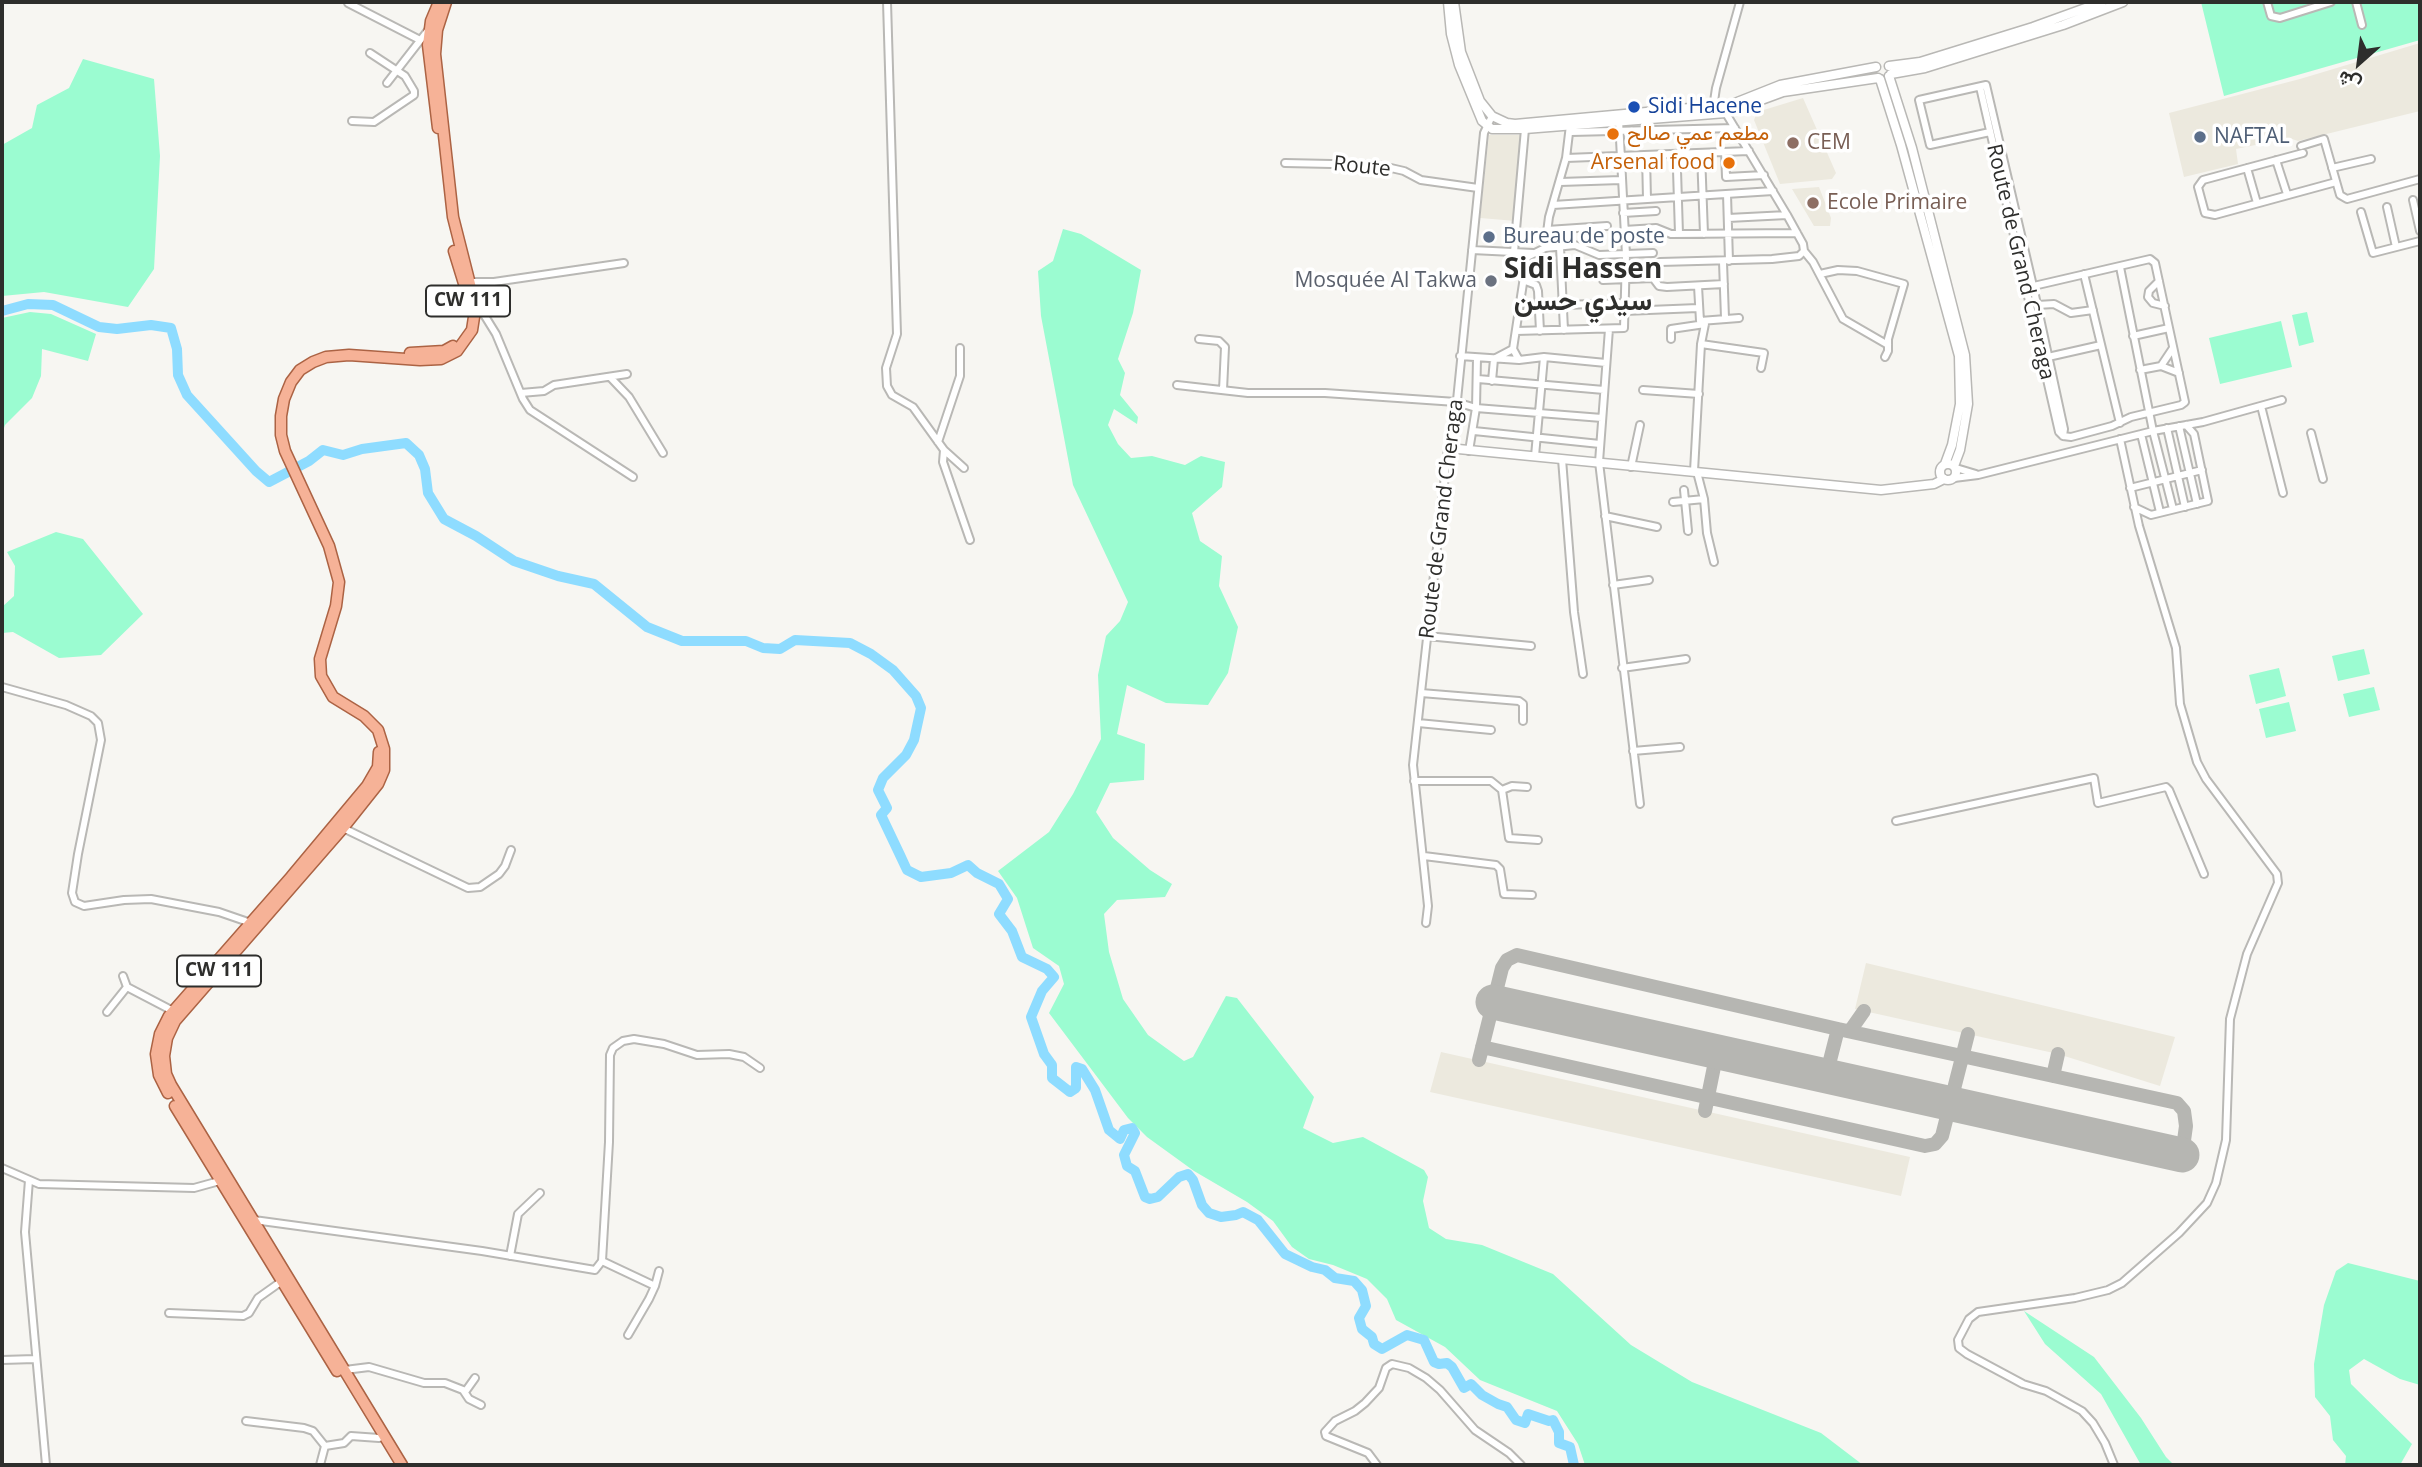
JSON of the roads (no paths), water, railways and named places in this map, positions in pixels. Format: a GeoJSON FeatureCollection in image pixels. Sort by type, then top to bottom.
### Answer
{"type":"FeatureCollection","features":[{"type":"Feature","properties":{"kind":"main road","name":"CW 111"},"geometry":{"type":"LineString","coordinates":[[402,1465],[254,1220],[164,1087],[157,1061],[158,1041],[165,1022],[173,1011],[362,792],[378,767],[379,750],[372,733],[358,718],[331,703],[321,690],[318,677],[320,659],[336,606],[339,582],[329,546],[299,491],[274,427],[280,393],[288,377],[305,360],[343,350],[405,354],[444,351],[458,340],[467,325],[468,299],[447,219],[428,53],[439,2]]}},
{"type":"Feature","properties":{"kind":"main road","name":"CW 111"},"geometry":{"type":"LineString","coordinates":[[282,452],[284,399],[296,375],[307,366],[326,357],[341,355],[441,359],[464,344],[473,323],[471,282],[453,217],[435,54],[433,30],[446,2]]}},
{"type":"Feature","properties":{"kind":"main road","name":"CW 111"},"geometry":{"type":"LineString","coordinates":[[318,677],[333,697],[371,722],[378,730],[384,749],[382,777],[343,828],[175,1021],[167,1038],[164,1062],[168,1080],[282,1281],[395,1465]]}},
{"type":"Feature","properties":{"kind":"street"},"geometry":{"type":"LineString","coordinates":[[887,2],[897,334],[886,368],[887,386],[892,395],[913,407],[944,450],[964,468]]}},
{"type":"Feature","properties":{"kind":"street"},"geometry":{"type":"LineString","coordinates":[[1448,2],[1451,34],[1459,65],[1477,110],[1486,126],[1495,130],[1571,128],[1721,110],[1816,85],[1879,78],[1890,72],[2033,27],[2102,2]]}},
{"type":"Feature","properties":{"kind":"street"},"geometry":{"type":"LineString","coordinates":[[1454,2],[1461,52],[1480,101],[1492,116],[1515,124],[1619,121],[1721,110],[1780,85],[1876,67],[1882,63],[1890,72],[1912,148],[1965,355],[1968,404],[1954,478]]}},
{"type":"Feature","properties":{"kind":"street"},"geometry":{"type":"LineString","coordinates":[[1740,2],[1716,88],[1721,110],[1764,175],[1843,319],[1888,345]]}},
{"type":"Feature","properties":{"kind":"street"},"geometry":{"type":"LineString","coordinates":[[1890,72],[1925,68],[2063,25],[2123,2]]}},
{"type":"Feature","properties":{"kind":"street"},"geometry":{"type":"LineString","coordinates":[[2267,2],[2271,16],[2280,18],[2331,2]]}},
{"type":"Feature","properties":{"kind":"street"},"geometry":{"type":"LineString","coordinates":[[2356,2],[2362,25]]}},
{"type":"Feature","properties":{"kind":"street"},"geometry":{"type":"LineString","coordinates":[[348,3],[420,40]]}},
{"type":"Feature","properties":{"kind":"street"},"geometry":{"type":"LineString","coordinates":[[387,83],[420,40],[433,30]]}},
{"type":"Feature","properties":{"kind":"street"},"geometry":{"type":"LineString","coordinates":[[352,121],[374,122],[413,97],[414,91],[409,80],[370,53]]}},
{"type":"Feature","properties":{"kind":"street"},"geometry":{"type":"LineString","coordinates":[[1876,67],[1875,74],[1879,78],[1901,145],[1959,356],[1960,404],[1952,445],[1943,471],[1948,480],[2282,400]]}},
{"type":"Feature","properties":{"kind":"street"},"geometry":{"type":"LineString","coordinates":[[1990,132],[1930,145],[1919,100],[1983,86],[2029,287],[2037,305],[2063,436],[2071,437],[2185,402],[2153,260],[2029,287]]}},
{"type":"Feature","properties":{"kind":"street","name":"Route de Grand Cheraga"},"geometry":{"type":"LineString","coordinates":[[1983,86],[1990,132],[2029,287],[2059,432],[2063,436]]}},
{"type":"Feature","properties":{"kind":"street","name":"Route de Grand Cheraga"},"geometry":{"type":"LineString","coordinates":[[1426,923],[1428,906],[1413,765],[1478,188],[1486,126],[1492,116]]}},
{"type":"Feature","properties":{"kind":"street"},"geometry":{"type":"LineString","coordinates":[[1619,121],[1687,131],[1735,128]]}},
{"type":"Feature","properties":{"kind":"street"},"geometry":{"type":"LineString","coordinates":[[1516,331],[1623,328],[1626,255],[1619,121]]}},
{"type":"Feature","properties":{"kind":"street"},"geometry":{"type":"LineString","coordinates":[[1545,248],[1571,128]]}},
{"type":"Feature","properties":{"kind":"street"},"geometry":{"type":"LineString","coordinates":[[1514,252],[1525,129]]}},
{"type":"Feature","properties":{"kind":"street"},"geometry":{"type":"LineString","coordinates":[[2336,182],[2212,215],[2205,213],[2198,187],[2200,182],[2276,160],[2324,139],[2342,197],[2352,199],[2420,179]]}},
{"type":"Feature","properties":{"kind":"street"},"geometry":{"type":"LineString","coordinates":[[1566,158],[1749,151]]}},
{"type":"Feature","properties":{"kind":"street"},"geometry":{"type":"LineString","coordinates":[[1725,152],[1726,177],[1764,175]]}},
{"type":"Feature","properties":{"kind":"street"},"geometry":{"type":"LineString","coordinates":[[1701,153],[1703,234]]}},
{"type":"Feature","properties":{"kind":"street"},"geometry":{"type":"LineString","coordinates":[[1646,155],[1647,199]]}},
{"type":"Feature","properties":{"kind":"street"},"geometry":{"type":"LineString","coordinates":[[2332,168],[2371,159]]}},
{"type":"Feature","properties":{"kind":"street"},"geometry":{"type":"LineString","coordinates":[[2276,160],[2287,194]]}},
{"type":"Feature","properties":{"kind":"street","name":"Route"},"geometry":{"type":"LineString","coordinates":[[1285,163],[1378,165],[1421,180],[1478,188]]}},
{"type":"Feature","properties":{"kind":"street"},"geometry":{"type":"LineString","coordinates":[[2247,168],[2257,203]]}},
{"type":"Feature","properties":{"kind":"street"},"geometry":{"type":"LineString","coordinates":[[1677,170],[1679,234]]}},
{"type":"Feature","properties":{"kind":"street"},"geometry":{"type":"LineString","coordinates":[[1560,182],[1622,180]]}},
{"type":"Feature","properties":{"kind":"street"},"geometry":{"type":"LineString","coordinates":[[1553,205],[1773,191]]}},
{"type":"Feature","properties":{"kind":"street"},"geometry":{"type":"LineString","coordinates":[[1725,318],[1727,194]]}},
{"type":"Feature","properties":{"kind":"street"},"geometry":{"type":"LineString","coordinates":[[2413,200],[2420,231]]}},
{"type":"Feature","properties":{"kind":"street"},"geometry":{"type":"LineString","coordinates":[[2387,207],[2396,247]]}},
{"type":"Feature","properties":{"kind":"street"},"geometry":{"type":"LineString","coordinates":[[1623,213],[1656,211]]}},
{"type":"Feature","properties":{"kind":"street"},"geometry":{"type":"LineString","coordinates":[[2361,212],[2373,253],[2420,241]]}},
{"type":"Feature","properties":{"kind":"street"},"geometry":{"type":"LineString","coordinates":[[1728,218],[1787,215]]}},
{"type":"Feature","properties":{"kind":"street"},"geometry":{"type":"LineString","coordinates":[[1547,230],[1607,226]]}},
{"type":"Feature","properties":{"kind":"street"},"geometry":{"type":"LineString","coordinates":[[1624,230],[1656,228],[1671,234],[1728,235],[1797,233]]}},
{"type":"Feature","properties":{"kind":"street"},"geometry":{"type":"LineString","coordinates":[[1519,360],[1513,349],[1527,257],[1545,248],[1575,245],[1599,255],[1653,253]]}},
{"type":"Feature","properties":{"kind":"street"},"geometry":{"type":"LineString","coordinates":[[1560,247],[1564,330]]}},
{"type":"Feature","properties":{"kind":"street"},"geometry":{"type":"LineString","coordinates":[[1472,250],[1535,253]]}},
{"type":"Feature","properties":{"kind":"street"},"geometry":{"type":"LineString","coordinates":[[1660,262],[1791,257],[1799,256],[1804,251]]}},
{"type":"Feature","properties":{"kind":"street"},"geometry":{"type":"LineString","coordinates":[[471,282],[494,282],[624,263]]}},
{"type":"Feature","properties":{"kind":"street"},"geometry":{"type":"LineString","coordinates":[[2120,267],[2153,431],[2173,509]]}},
{"type":"Feature","properties":{"kind":"street"},"geometry":{"type":"LineString","coordinates":[[1819,274],[1838,270],[1857,271],[1905,284],[1885,357]]}},
{"type":"Feature","properties":{"kind":"street"},"geometry":{"type":"LineString","coordinates":[[2084,274],[2120,423]]}},
{"type":"Feature","properties":{"kind":"street"},"geometry":{"type":"LineString","coordinates":[[1603,280],[1653,278],[1659,286],[1667,287],[1724,284]]}},
{"type":"Feature","properties":{"kind":"street"},"geometry":{"type":"LineString","coordinates":[[1523,281],[1536,285],[1540,331]]}},
{"type":"Feature","properties":{"kind":"street"},"geometry":{"type":"LineString","coordinates":[[2159,281],[2149,291],[2148,298],[2153,303],[2165,306]]}},
{"type":"Feature","properties":{"kind":"street"},"geometry":{"type":"LineString","coordinates":[[1698,286],[1700,321],[1739,317]]}},
{"type":"Feature","properties":{"kind":"street"},"geometry":{"type":"LineString","coordinates":[[473,296],[504,349],[527,406],[538,417],[633,477]]}},
{"type":"Feature","properties":{"kind":"street"},"geometry":{"type":"LineString","coordinates":[[1563,305],[1624,303]]}},
{"type":"Feature","properties":{"kind":"street"},"geometry":{"type":"LineString","coordinates":[[2037,305],[2054,304],[2071,313],[2093,310]]}},
{"type":"Feature","properties":{"kind":"street"},"geometry":{"type":"LineString","coordinates":[[1624,311],[1698,308]]}},
{"type":"Feature","properties":{"kind":"street"},"geometry":{"type":"LineString","coordinates":[[473,323],[487,320]]}},
{"type":"Feature","properties":{"kind":"street"},"geometry":{"type":"LineString","coordinates":[[1671,339],[1671,329],[1705,324],[1700,344],[1695,472],[1704,499],[1707,533],[1714,562]]}},
{"type":"Feature","properties":{"kind":"street"},"geometry":{"type":"LineString","coordinates":[[2133,336],[2169,328]]}},
{"type":"Feature","properties":{"kind":"street"},"geometry":{"type":"LineString","coordinates":[[1609,329],[1599,463],[1640,804]]}},
{"type":"Feature","properties":{"kind":"street"},"geometry":{"type":"LineString","coordinates":[[1199,339],[1219,341],[1224,345],[1223,390]]}},
{"type":"Feature","properties":{"kind":"street"},"geometry":{"type":"LineString","coordinates":[[1700,344],[1764,353],[1761,368]]}},
{"type":"Feature","properties":{"kind":"street"},"geometry":{"type":"LineString","coordinates":[[2048,357],[2101,345]]}},
{"type":"Feature","properties":{"kind":"street"},"geometry":{"type":"LineString","coordinates":[[938,442],[960,376],[960,348]]}},
{"type":"Feature","properties":{"kind":"street"},"geometry":{"type":"LineString","coordinates":[[2161,366],[2173,348]]}},
{"type":"Feature","properties":{"kind":"street"},"geometry":{"type":"LineString","coordinates":[[1494,359],[1513,349]]}},
{"type":"Feature","properties":{"kind":"street"},"geometry":{"type":"LineString","coordinates":[[1460,356],[1519,360],[1544,357],[1606,363]]}},
{"type":"Feature","properties":{"kind":"street"},"geometry":{"type":"LineString","coordinates":[[1535,456],[1544,357]]}},
{"type":"Feature","properties":{"kind":"street"},"geometry":{"type":"LineString","coordinates":[[1469,451],[1476,408],[1477,358]]}},
{"type":"Feature","properties":{"kind":"street"},"geometry":{"type":"LineString","coordinates":[[1492,381],[1494,359]]}},
{"type":"Feature","properties":{"kind":"street"},"geometry":{"type":"LineString","coordinates":[[2140,370],[2161,366],[2179,373]]}},
{"type":"Feature","properties":{"kind":"street"},"geometry":{"type":"LineString","coordinates":[[521,393],[627,374]]}},
{"type":"Feature","properties":{"kind":"street"},"geometry":{"type":"LineString","coordinates":[[610,377],[629,397],[663,453]]}},
{"type":"Feature","properties":{"kind":"street"},"geometry":{"type":"LineString","coordinates":[[1478,379],[1604,390]]}},
{"type":"Feature","properties":{"kind":"street"},"geometry":{"type":"LineString","coordinates":[[1177,385],[1248,393],[1325,393],[1456,402],[1476,408],[1602,418]]}},
{"type":"Feature","properties":{"kind":"street"},"geometry":{"type":"LineString","coordinates":[[1643,390],[1699,394]]}},
{"type":"Feature","properties":{"kind":"street"},"geometry":{"type":"LineString","coordinates":[[2261,406],[2283,493]]}},
{"type":"Feature","properties":{"kind":"street"},"geometry":{"type":"LineString","coordinates":[[1632,467],[1640,425]]}},
{"type":"Feature","properties":{"kind":"street"},"geometry":{"type":"LineString","coordinates":[[2134,506],[2150,514],[2208,501],[2194,434],[2182,426]]}},
{"type":"Feature","properties":{"kind":"street"},"geometry":{"type":"LineString","coordinates":[[2182,426],[2197,504]]}},
{"type":"Feature","properties":{"kind":"street"},"geometry":{"type":"LineString","coordinates":[[2167,428],[2185,507]]}},
{"type":"Feature","properties":{"kind":"street"},"geometry":{"type":"LineString","coordinates":[[1474,431],[1600,444]]}},
{"type":"Feature","properties":{"kind":"street"},"geometry":{"type":"LineString","coordinates":[[2311,433],[2323,479]]}},
{"type":"Feature","properties":{"kind":"street"},"geometry":{"type":"LineString","coordinates":[[2141,434],[2160,512]]}},
{"type":"Feature","properties":{"kind":"street"},"geometry":{"type":"LineString","coordinates":[[2114,1465],[2105,1443],[2082,1411],[1967,1354],[1959,1348],[1958,1340],[1969,1319],[1978,1312],[2075,1298],[2108,1290],[2122,1283],[2179,1233],[2207,1203],[2216,1183],[2223,1150],[2230,1019],[2244,964],[2278,883],[2277,874],[2206,779],[2197,762],[2180,704],[2176,648],[2134,506],[2120,439]]}},
{"type":"Feature","properties":{"kind":"street"},"geometry":{"type":"LineString","coordinates":[[1448,448],[1881,490],[1921,486],[1943,471],[1955,467],[1978,474]]}},
{"type":"Feature","properties":{"kind":"street"},"geometry":{"type":"LineString","coordinates":[[944,450],[943,462],[970,540]]}},
{"type":"Feature","properties":{"kind":"street"},"geometry":{"type":"LineString","coordinates":[[1562,459],[1574,612],[1583,674]]}},
{"type":"Feature","properties":{"kind":"street"},"geometry":{"type":"LineString","coordinates":[[2130,488],[2202,470]]}},
{"type":"Feature","properties":{"kind":"street"},"geometry":{"type":"LineString","coordinates":[[1684,490],[1688,531]]}},
{"type":"Feature","properties":{"kind":"street"},"geometry":{"type":"LineString","coordinates":[[1673,502],[1704,499]]}},
{"type":"Feature","properties":{"kind":"street"},"geometry":{"type":"LineString","coordinates":[[1605,516],[1657,527]]}},
{"type":"Feature","properties":{"kind":"street"},"geometry":{"type":"LineString","coordinates":[[1613,585],[1649,580]]}},
{"type":"Feature","properties":{"kind":"street"},"geometry":{"type":"LineString","coordinates":[[1427,636],[1531,646]]}},
{"type":"Feature","properties":{"kind":"street"},"geometry":{"type":"LineString","coordinates":[[1622,668],[1686,659]]}},
{"type":"Feature","properties":{"kind":"street"},"geometry":{"type":"LineString","coordinates":[[2,687],[66,705],[92,716],[98,723],[101,740],[78,854],[72,894],[75,902],[84,906],[151,899],[227,914],[251,923]]}},
{"type":"Feature","properties":{"kind":"street"},"geometry":{"type":"LineString","coordinates":[[1421,693],[1519,701],[1523,704],[1523,721]]}},
{"type":"Feature","properties":{"kind":"street"},"geometry":{"type":"LineString","coordinates":[[1418,723],[1491,730]]}},
{"type":"Feature","properties":{"kind":"street"},"geometry":{"type":"LineString","coordinates":[[1633,751],[1680,747]]}},
{"type":"Feature","properties":{"kind":"street"},"geometry":{"type":"LineString","coordinates":[[1896,821],[2094,778],[2098,803],[2166,787],[2204,874]]}},
{"type":"Feature","properties":{"kind":"street"},"geometry":{"type":"LineString","coordinates":[[1414,781],[1491,781],[1502,790],[1508,836],[1511,839],[1538,840]]}},
{"type":"Feature","properties":{"kind":"street"},"geometry":{"type":"LineString","coordinates":[[1502,790],[1512,786],[1527,787]]}},
{"type":"Feature","properties":{"kind":"street"},"geometry":{"type":"LineString","coordinates":[[343,828],[468,888],[480,887],[499,874],[511,850]]}},
{"type":"Feature","properties":{"kind":"street"},"geometry":{"type":"LineString","coordinates":[[1423,856],[1496,865],[1500,869],[1504,894],[1532,895]]}},
{"type":"Feature","properties":{"kind":"street"},"geometry":{"type":"LineString","coordinates":[[122,976],[128,987],[173,1011]]}},
{"type":"Feature","properties":{"kind":"street"},"geometry":{"type":"LineString","coordinates":[[107,1012],[128,987]]}},
{"type":"Feature","properties":{"kind":"street"},"geometry":{"type":"LineString","coordinates":[[254,1220],[595,1270],[602,1261],[609,1142],[610,1055],[613,1048],[623,1041],[634,1039],[664,1044],[697,1055],[729,1054],[744,1057],[760,1068]]}},
{"type":"Feature","properties":{"kind":"street"},"geometry":{"type":"LineString","coordinates":[[2,1168],[39,1184],[194,1188],[225,1180]]}},
{"type":"Feature","properties":{"kind":"street"},"geometry":{"type":"LineString","coordinates":[[29,1180],[25,1232],[47,1465]]}},
{"type":"Feature","properties":{"kind":"street"},"geometry":{"type":"LineString","coordinates":[[510,1256],[518,1214],[540,1193]]}},
{"type":"Feature","properties":{"kind":"street"},"geometry":{"type":"LineString","coordinates":[[602,1261],[655,1286]]}},
{"type":"Feature","properties":{"kind":"street"},"geometry":{"type":"LineString","coordinates":[[628,1335],[649,1299],[659,1271]]}},
{"type":"Feature","properties":{"kind":"street"},"geometry":{"type":"LineString","coordinates":[[169,1314],[243,1316],[249,1313],[258,1298],[282,1281]]}},
{"type":"Feature","properties":{"kind":"street"},"geometry":{"type":"LineString","coordinates":[[2,1360],[35,1359]]}},
{"type":"Feature","properties":{"kind":"street"},"geometry":{"type":"LineString","coordinates":[[1377,1465],[1368,1453],[1326,1436],[1325,1432],[1335,1421],[1365,1403],[1379,1388],[1386,1368],[1392,1364],[1409,1368],[1426,1378],[1475,1430],[1509,1453],[1521,1465]]}},
{"type":"Feature","properties":{"kind":"street"},"geometry":{"type":"LineString","coordinates":[[345,1370],[378,1368],[424,1383],[445,1383],[465,1392],[468,1398],[481,1405]]}},
{"type":"Feature","properties":{"kind":"street"},"geometry":{"type":"LineString","coordinates":[[465,1392],[475,1378]]}},
{"type":"Feature","properties":{"kind":"street"},"geometry":{"type":"LineString","coordinates":[[246,1421],[304,1428],[313,1432],[325,1446]]}},
{"type":"Feature","properties":{"kind":"street"},"geometry":{"type":"LineString","coordinates":[[325,1446],[344,1443],[351,1436],[379,1438]]}},
{"type":"Feature","properties":{"kind":"street"},"geometry":{"type":"LineString","coordinates":[[320,1465],[325,1446]]}},
{"type":"Feature","properties":{"kind":"waterway"},"geometry":{"type":"LineString","coordinates":[[2,311],[28,304],[53,305],[99,327],[117,329],[151,325],[171,328],[177,349],[178,375],[187,395],[269,482],[309,461],[323,450],[343,455],[362,449],[406,443],[419,455],[425,469],[428,493],[444,519],[514,561],[558,576],[594,584],[647,627],[682,641],[746,641],[763,648],[780,649],[795,640],[850,643],[893,670],[916,696],[921,708],[914,740],[906,755],[883,778],[878,790],[887,808],[881,815],[907,870],[921,877],[951,873],[968,865],[977,873],[999,884],[1008,899],[999,914],[1012,931],[1022,957],[1047,969],[1054,977],[1042,991],[1031,1017],[1044,1054],[1052,1065],[1052,1078],[1070,1092],[1076,1088],[1076,1067],[1082,1069],[1095,1090],[1109,1130],[1120,1139],[1124,1130],[1132,1128],[1135,1133],[1124,1155],[1127,1166],[1135,1171],[1145,1197],[1158,1197],[1179,1177],[1188,1174],[1202,1205],[1209,1213],[1221,1217],[1243,1212],[1258,1220],[1285,1254],[1325,1270],[1335,1278],[1354,1281],[1362,1290],[1366,1306],[1359,1318],[1362,1329],[1372,1337],[1374,1344],[1382,1349],[1407,1335],[1424,1340],[1434,1362],[1447,1363],[1452,1367],[1464,1388],[1471,1384],[1482,1395],[1507,1407],[1516,1420],[1525,1423],[1528,1414],[1553,1420],[1559,1432],[1559,1443],[1570,1447],[1574,1465]]}},
{"type":"Feature","properties":{"kind":"place","name":"Sidi Hacene"},"geometry":{"type":"Point","coordinates":[1634,107]}},
{"type":"Feature","properties":{"kind":"place","name":"مطعم عمي صالح"},"geometry":{"type":"Point","coordinates":[1613,134]}},
{"type":"Feature","properties":{"kind":"place","name":"NAFTAL"},"geometry":{"type":"Point","coordinates":[2200,137]}},
{"type":"Feature","properties":{"kind":"place","name":"CEM"},"geometry":{"type":"Point","coordinates":[1793,143]}},
{"type":"Feature","properties":{"kind":"place","name":"Arsenal food"},"geometry":{"type":"Point","coordinates":[1729,163]}},
{"type":"Feature","properties":{"kind":"place","name":"Ecole Primaire"},"geometry":{"type":"Point","coordinates":[1813,203]}},
{"type":"Feature","properties":{"kind":"place","name":"Bureau de poste"},"geometry":{"type":"Point","coordinates":[1489,237]}},
{"type":"Feature","properties":{"kind":"place","name":"Mosquée Al Takwa"},"geometry":{"type":"Point","coordinates":[1491,281]}},
{"type":"Feature","properties":{"kind":"district","name":"Sidi Hassen سيدي حسن"},"geometry":{"type":"Point","coordinates":[1583,286]}}]}
